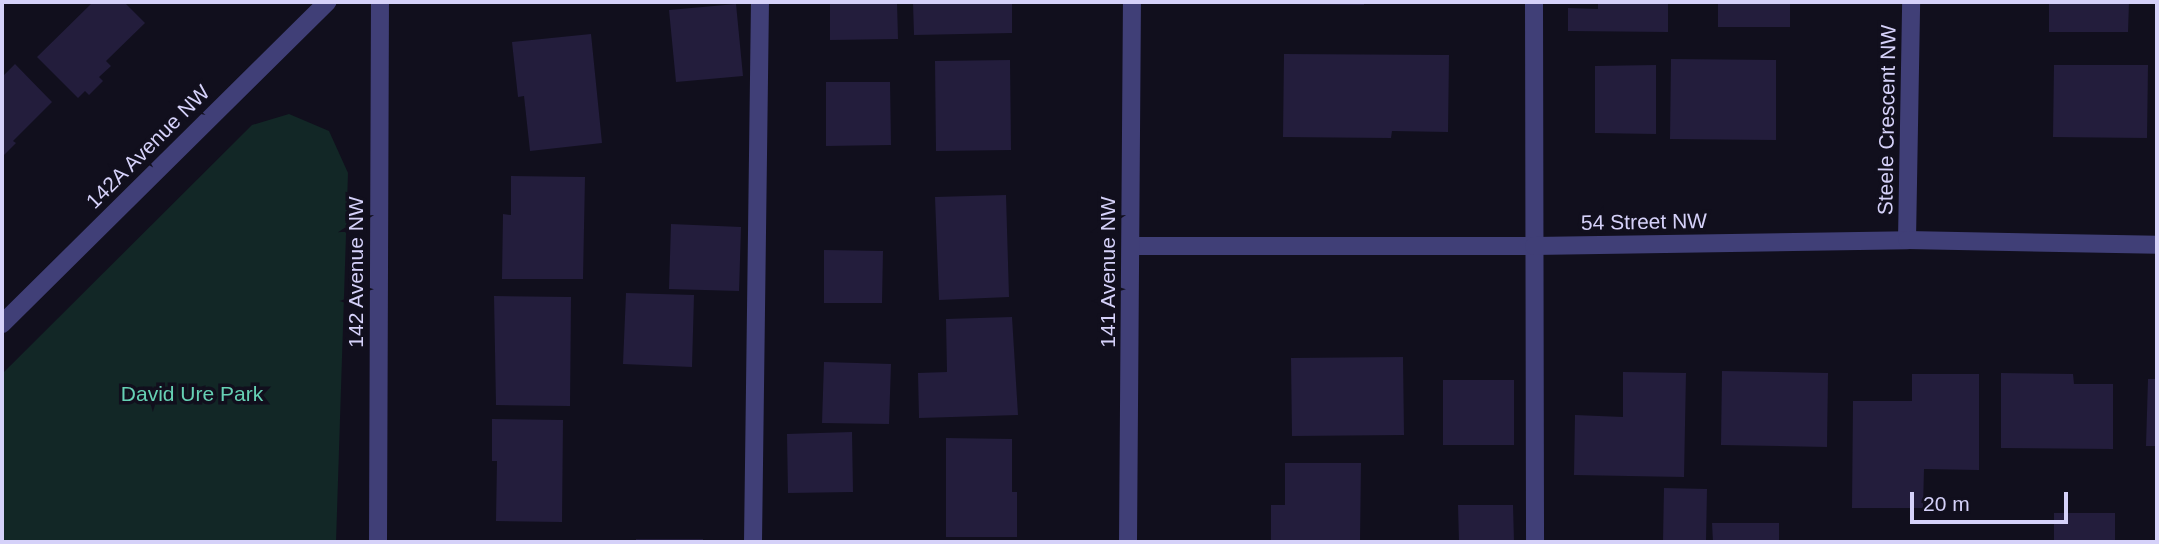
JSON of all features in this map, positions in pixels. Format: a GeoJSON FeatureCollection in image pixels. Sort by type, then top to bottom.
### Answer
{"type":"FeatureCollection","features":[{"type":"Feature","properties":{"kind":"street","name":"142A Avenue NW"},"geometry":{"type":"LineString","coordinates":[[2,324],[327,2]]}},
{"type":"Feature","properties":{"kind":"street","name":"142 Avenue NW"},"geometry":{"type":"LineString","coordinates":[[378,542],[380,2]]}},
{"type":"Feature","properties":{"kind":"street"},"geometry":{"type":"LineString","coordinates":[[753,542],[760,2]]}},
{"type":"Feature","properties":{"kind":"street","name":"141 Avenue NW"},"geometry":{"type":"LineString","coordinates":[[1128,542],[1132,2]]}},
{"type":"Feature","properties":{"kind":"street"},"geometry":{"type":"LineString","coordinates":[[1534,2],[1535,542]]}},
{"type":"Feature","properties":{"kind":"street","name":"Steele Crescent NW"},"geometry":{"type":"LineString","coordinates":[[1907,240],[1912,2]]}},
{"type":"Feature","properties":{"kind":"street","name":"54 Street NW"},"geometry":{"type":"LineString","coordinates":[[1132,246],[1534,246],[1907,240],[2157,245]]}},
{"type":"Feature","properties":{"kind":"green space","name":"David Ure Park"},"geometry":{"type":"Polygon","coordinates":[[[289,114],[329,131],[348,173],[336,542],[2,542],[2,374],[252,125],[289,114]]]}},
{"type":"Feature","properties":{"kind":"building"},"geometry":{"type":"Polygon","coordinates":[[[93,2],[124,2],[145,23],[106,61],[111,66],[99,77],[103,81],[89,95],[85,91],[78,98],[37,57],[93,2]]]}},
{"type":"Feature","properties":{"kind":"building"},"geometry":{"type":"Polygon","coordinates":[[[830,2],[897,2],[898,39],[830,40],[830,2]]]}},
{"type":"Feature","properties":{"kind":"building"},"geometry":{"type":"Polygon","coordinates":[[[913,2],[1012,2],[1012,33],[914,35],[913,2]]]}},
{"type":"Feature","properties":{"kind":"building"},"geometry":{"type":"Polygon","coordinates":[[[1364,2],[1364,5],[1288,4],[1364,2]]]}},
{"type":"Feature","properties":{"kind":"building"},"geometry":{"type":"Polygon","coordinates":[[[1598,2],[1668,2],[1668,32],[1568,31],[1568,8],[1598,9],[1598,2]]]}},
{"type":"Feature","properties":{"kind":"building"},"geometry":{"type":"Polygon","coordinates":[[[1718,2],[1790,2],[1790,27],[1718,27],[1718,2]]]}},
{"type":"Feature","properties":{"kind":"building"},"geometry":{"type":"Polygon","coordinates":[[[2049,2],[2129,2],[2128,32],[2049,32],[2049,2]]]}},
{"type":"Feature","properties":{"kind":"building"},"geometry":{"type":"Polygon","coordinates":[[[736,4],[743,76],[676,82],[669,10],[736,4]]]}},
{"type":"Feature","properties":{"kind":"building"},"geometry":{"type":"Polygon","coordinates":[[[591,34],[602,143],[530,151],[524,96],[518,97],[512,42],[591,34]]]}},
{"type":"Feature","properties":{"kind":"building"},"geometry":{"type":"Polygon","coordinates":[[[1284,54],[1449,55],[1448,132],[1392,131],[1391,138],[1283,137],[1284,54]]]}},
{"type":"Feature","properties":{"kind":"building"},"geometry":{"type":"Polygon","coordinates":[[[1671,59],[1776,60],[1776,140],[1670,139],[1671,59]]]}},
{"type":"Feature","properties":{"kind":"building"},"geometry":{"type":"Polygon","coordinates":[[[1010,60],[1011,150],[936,151],[935,61],[1010,60]]]}},
{"type":"Feature","properties":{"kind":"building"},"geometry":{"type":"Polygon","coordinates":[[[15,64],[52,102],[13,141],[16,143],[2,157],[2,77],[15,64]]]}},
{"type":"Feature","properties":{"kind":"building"},"geometry":{"type":"Polygon","coordinates":[[[1656,65],[1656,134],[1595,133],[1595,66],[1656,65]]]}},
{"type":"Feature","properties":{"kind":"building"},"geometry":{"type":"Polygon","coordinates":[[[2054,65],[2148,65],[2147,138],[2053,137],[2054,65]]]}},
{"type":"Feature","properties":{"kind":"building"},"geometry":{"type":"Polygon","coordinates":[[[826,82],[890,82],[891,145],[826,146],[826,82]]]}},
{"type":"Feature","properties":{"kind":"building"},"geometry":{"type":"Polygon","coordinates":[[[511,176],[585,177],[583,279],[502,279],[503,214],[511,215],[511,176]]]}},
{"type":"Feature","properties":{"kind":"building"},"geometry":{"type":"Polygon","coordinates":[[[1006,195],[1009,297],[939,300],[935,197],[1006,195]]]}},
{"type":"Feature","properties":{"kind":"building"},"geometry":{"type":"Polygon","coordinates":[[[671,224],[741,227],[739,291],[669,289],[671,224]]]}},
{"type":"Feature","properties":{"kind":"building"},"geometry":{"type":"Polygon","coordinates":[[[824,250],[883,251],[882,303],[824,303],[824,250]]]}},
{"type":"Feature","properties":{"kind":"building"},"geometry":{"type":"Polygon","coordinates":[[[626,293],[694,295],[692,367],[623,364],[626,293]]]}},
{"type":"Feature","properties":{"kind":"building"},"geometry":{"type":"Polygon","coordinates":[[[494,296],[571,297],[570,406],[496,405],[494,296]]]}},
{"type":"Feature","properties":{"kind":"building"},"geometry":{"type":"Polygon","coordinates":[[[1012,317],[1018,415],[919,418],[918,373],[947,372],[946,319],[1012,317]]]}},
{"type":"Feature","properties":{"kind":"building"},"geometry":{"type":"Polygon","coordinates":[[[1403,357],[1404,435],[1292,436],[1291,358],[1403,357]]]}},
{"type":"Feature","properties":{"kind":"building"},"geometry":{"type":"Polygon","coordinates":[[[824,362],[891,364],[889,424],[822,423],[824,362]]]}},
{"type":"Feature","properties":{"kind":"building"},"geometry":{"type":"Polygon","coordinates":[[[1722,371],[1828,373],[1827,447],[1721,445],[1722,371]]]}},
{"type":"Feature","properties":{"kind":"building"},"geometry":{"type":"Polygon","coordinates":[[[1623,372],[1686,373],[1684,477],[1574,475],[1575,415],[1623,417],[1623,372]]]}},
{"type":"Feature","properties":{"kind":"building"},"geometry":{"type":"Polygon","coordinates":[[[2001,373],[2073,374],[2074,384],[2113,384],[2113,449],[2001,448],[2001,373]]]}},
{"type":"Feature","properties":{"kind":"building"},"geometry":{"type":"Polygon","coordinates":[[[1912,374],[1979,374],[1979,470],[1924,469],[1923,508],[1852,508],[1853,401],[1912,401],[1912,374]]]}},
{"type":"Feature","properties":{"kind":"building"},"geometry":{"type":"Polygon","coordinates":[[[2148,379],[2157,379],[2157,446],[2146,446],[2148,379]]]}},
{"type":"Feature","properties":{"kind":"building"},"geometry":{"type":"Polygon","coordinates":[[[1443,380],[1514,380],[1514,445],[1443,445],[1443,380]]]}},
{"type":"Feature","properties":{"kind":"building"},"geometry":{"type":"Polygon","coordinates":[[[492,419],[563,420],[562,522],[496,521],[497,461],[492,461],[492,419]]]}},
{"type":"Feature","properties":{"kind":"building"},"geometry":{"type":"Polygon","coordinates":[[[852,432],[853,492],[788,493],[787,434],[852,432]]]}},
{"type":"Feature","properties":{"kind":"building"},"geometry":{"type":"Polygon","coordinates":[[[946,438],[1012,439],[1012,492],[1017,492],[1017,537],[946,537],[946,438]]]}},
{"type":"Feature","properties":{"kind":"building"},"geometry":{"type":"Polygon","coordinates":[[[1285,463],[1361,463],[1360,542],[1271,542],[1271,505],[1285,505],[1285,463]]]}},
{"type":"Feature","properties":{"kind":"building"},"geometry":{"type":"Polygon","coordinates":[[[1664,488],[1707,489],[1706,542],[1663,542],[1664,488]]]}},
{"type":"Feature","properties":{"kind":"building"},"geometry":{"type":"Polygon","coordinates":[[[1458,505],[1513,505],[1514,542],[1459,542],[1458,505]]]}},
{"type":"Feature","properties":{"kind":"building"},"geometry":{"type":"Polygon","coordinates":[[[2054,513],[2115,513],[2115,542],[2054,542],[2054,513]]]}},
{"type":"Feature","properties":{"kind":"building"},"geometry":{"type":"Polygon","coordinates":[[[1712,523],[1779,523],[1779,542],[1713,542],[1712,523]]]}},
{"type":"Feature","properties":{"kind":"building"},"geometry":{"type":"Polygon","coordinates":[[[636,539],[703,539],[703,542],[636,542],[636,539]]]}}]}
